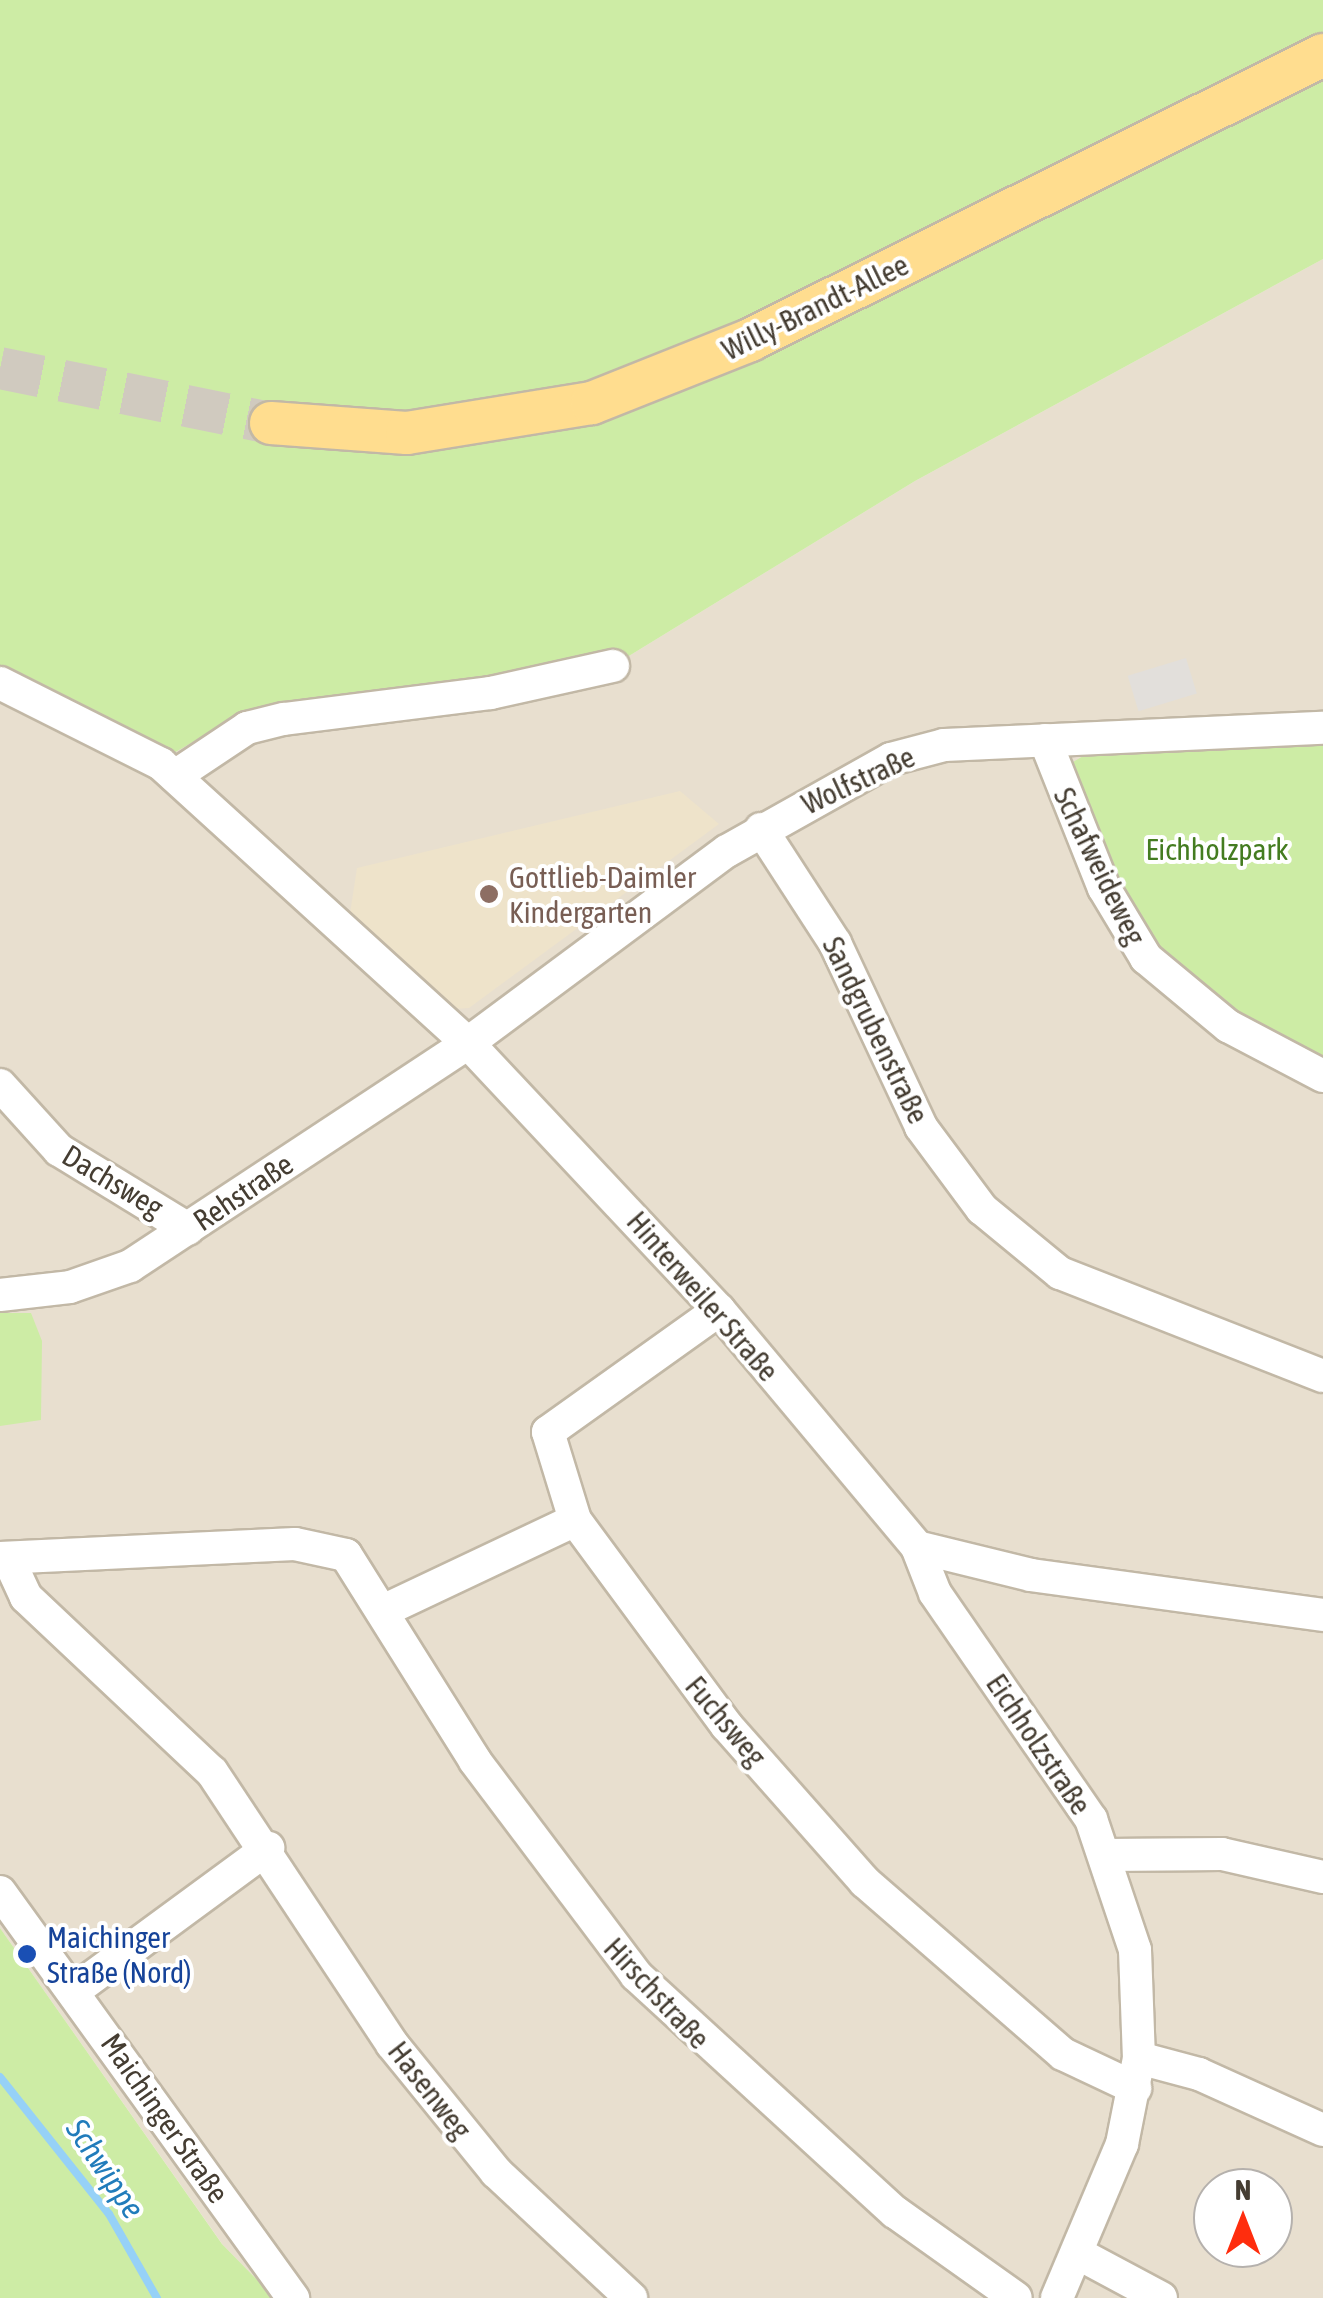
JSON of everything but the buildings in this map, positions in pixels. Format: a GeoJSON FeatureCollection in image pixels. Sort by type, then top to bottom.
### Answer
{"type":"FeatureCollection","features":[{"type":"Feature","properties":{"kind":"main road","name":"Willy-Brandt-Allee"},"geometry":{"type":"LineString","coordinates":[[272,424],[407,433],[608,398],[830,302],[1323,55]]}},
{"type":"Feature","properties":{"kind":"street"},"geometry":{"type":"LineString","coordinates":[[176,776],[233,736],[284,719],[491,693],[613,666]]}},
{"type":"Feature","properties":{"kind":"street","name":"Hinterweiler Straße"},"geometry":{"type":"LineString","coordinates":[[2,691],[176,776],[468,1043],[719,1310],[917,1547]]}},
{"type":"Feature","properties":{"kind":"street","name":"Wolfstraße"},"geometry":{"type":"LineString","coordinates":[[468,1043],[761,829],[920,749],[1323,728]]}},
{"type":"Feature","properties":{"kind":"street","name":"Schafweideweg"},"geometry":{"type":"LineString","coordinates":[[1045,740],[1104,888],[1146,958],[1228,1026],[1323,1076]]}},
{"type":"Feature","properties":{"kind":"street","name":"Sandgrubenstraße"},"geometry":{"type":"LineString","coordinates":[[761,829],[835,943],[921,1126],[982,1208],[1060,1273],[1323,1376]]}},
{"type":"Feature","properties":{"kind":"street","name":"Rehstraße"},"geometry":{"type":"LineString","coordinates":[[0,1294],[70,1287],[130,1266],[468,1043]]}},
{"type":"Feature","properties":{"kind":"street","name":"Dachsweg"},"geometry":{"type":"LineString","coordinates":[[0,1084],[59,1150],[188,1229]]}},
{"type":"Feature","properties":{"kind":"street","name":"Fuchsweg"},"geometry":{"type":"LineString","coordinates":[[719,1310],[548,1432],[574,1520],[728,1726],[865,1882],[1063,2054],[1137,2073],[1199,2074],[1323,2130]]}},
{"type":"Feature","properties":{"kind":"street"},"geometry":{"type":"LineString","coordinates":[[385,1610],[574,1520]]}},
{"type":"Feature","properties":{"kind":"street","name":"Hirschstraße"},"geometry":{"type":"LineString","coordinates":[[4,1558],[321,1546],[356,1562],[474,1761],[636,1975],[895,2212],[1016,2298]]}},
{"type":"Feature","properties":{"kind":"street"},"geometry":{"type":"LineString","coordinates":[[917,1547],[1016,1572],[1323,1616]]}},
{"type":"Feature","properties":{"kind":"street","name":"Eichholzstraße"},"geometry":{"type":"LineString","coordinates":[[917,1547],[935,1593],[1069,1780],[1107,1855],[1135,1950],[1137,2073],[1114,2172],[1057,2298]]}},
{"type":"Feature","properties":{"kind":"street","name":"Hasenweg"},"geometry":{"type":"LineString","coordinates":[[4,1558],[26,1597],[180,1736],[268,1848],[437,2101],[496,2172],[631,2298]]}},
{"type":"Feature","properties":{"kind":"street"},"geometry":{"type":"LineString","coordinates":[[75,1990],[268,1848]]}},
{"type":"Feature","properties":{"kind":"street"},"geometry":{"type":"LineString","coordinates":[[1107,1855],[1222,1854],[1323,1877]]}},
{"type":"Feature","properties":{"kind":"street","name":"Maichinger Straße"},"geometry":{"type":"LineString","coordinates":[[0,1892],[75,1990],[292,2298]]}},
{"type":"Feature","properties":{"kind":"street"},"geometry":{"type":"LineString","coordinates":[[1079,2254],[1161,2298]]}},
{"type":"Feature","properties":{"kind":"shaded area"},"geometry":{"type":"Polygon","coordinates":[[[1323,259],[1323,2298],[275,2298],[223,2245],[0,1928],[0,667],[207,732],[236,717],[624,659],[915,481],[1323,259]]]}},
{"type":"Feature","properties":{"kind":"shaded area"},"geometry":{"type":"Polygon","coordinates":[[[1186,658],[1197,693],[1138,711],[1128,676],[1186,658]]]}},
{"type":"Feature","properties":{"kind":"shaded area","name":"Gottlieb-Daimler Kindergarten"},"geometry":{"type":"Polygon","coordinates":[[[680,791],[719,824],[469,1008],[452,1009],[349,920],[357,868],[680,791]]]}},
{"type":"Feature","properties":{"kind":"green space"},"geometry":{"type":"Polygon","coordinates":[[[0,0],[1323,0],[1323,259],[915,481],[624,659],[236,717],[172,754],[0,667],[0,0]]]}},
{"type":"Feature","properties":{"kind":"green space","name":"Eichholzpark"},"geometry":{"type":"Polygon","coordinates":[[[1323,739],[1323,1064],[1182,981],[1115,887],[1063,768],[1100,746],[1323,739]]]}},
{"type":"Feature","properties":{"kind":"green space"},"geometry":{"type":"Polygon","coordinates":[[[0,1313],[31,1313],[42,1341],[41,1420],[0,1426],[0,1313]]]}},
{"type":"Feature","properties":{"kind":"green space"},"geometry":{"type":"Polygon","coordinates":[[[0,1928],[222,2244],[275,2298],[0,2298],[0,1928]]]}},
{"type":"Feature","properties":{"kind":"waterway","name":"Schwippe"},"geometry":{"type":"LineString","coordinates":[[0,2077],[109,2214],[157,2298]]}},
{"type":"Feature","properties":{"kind":"tunnel"},"geometry":{"type":"LineString","coordinates":[[0,368],[271,423]]}},
{"type":"Feature","properties":{"kind":"place","name":"Gottlieb-Daimler Kindergarten"},"geometry":{"type":"Point","coordinates":[489,894]}},
{"type":"Feature","properties":{"kind":"place","name":"Maichinger Straße (Nord)"},"geometry":{"type":"Point","coordinates":[27,1954]}}]}
